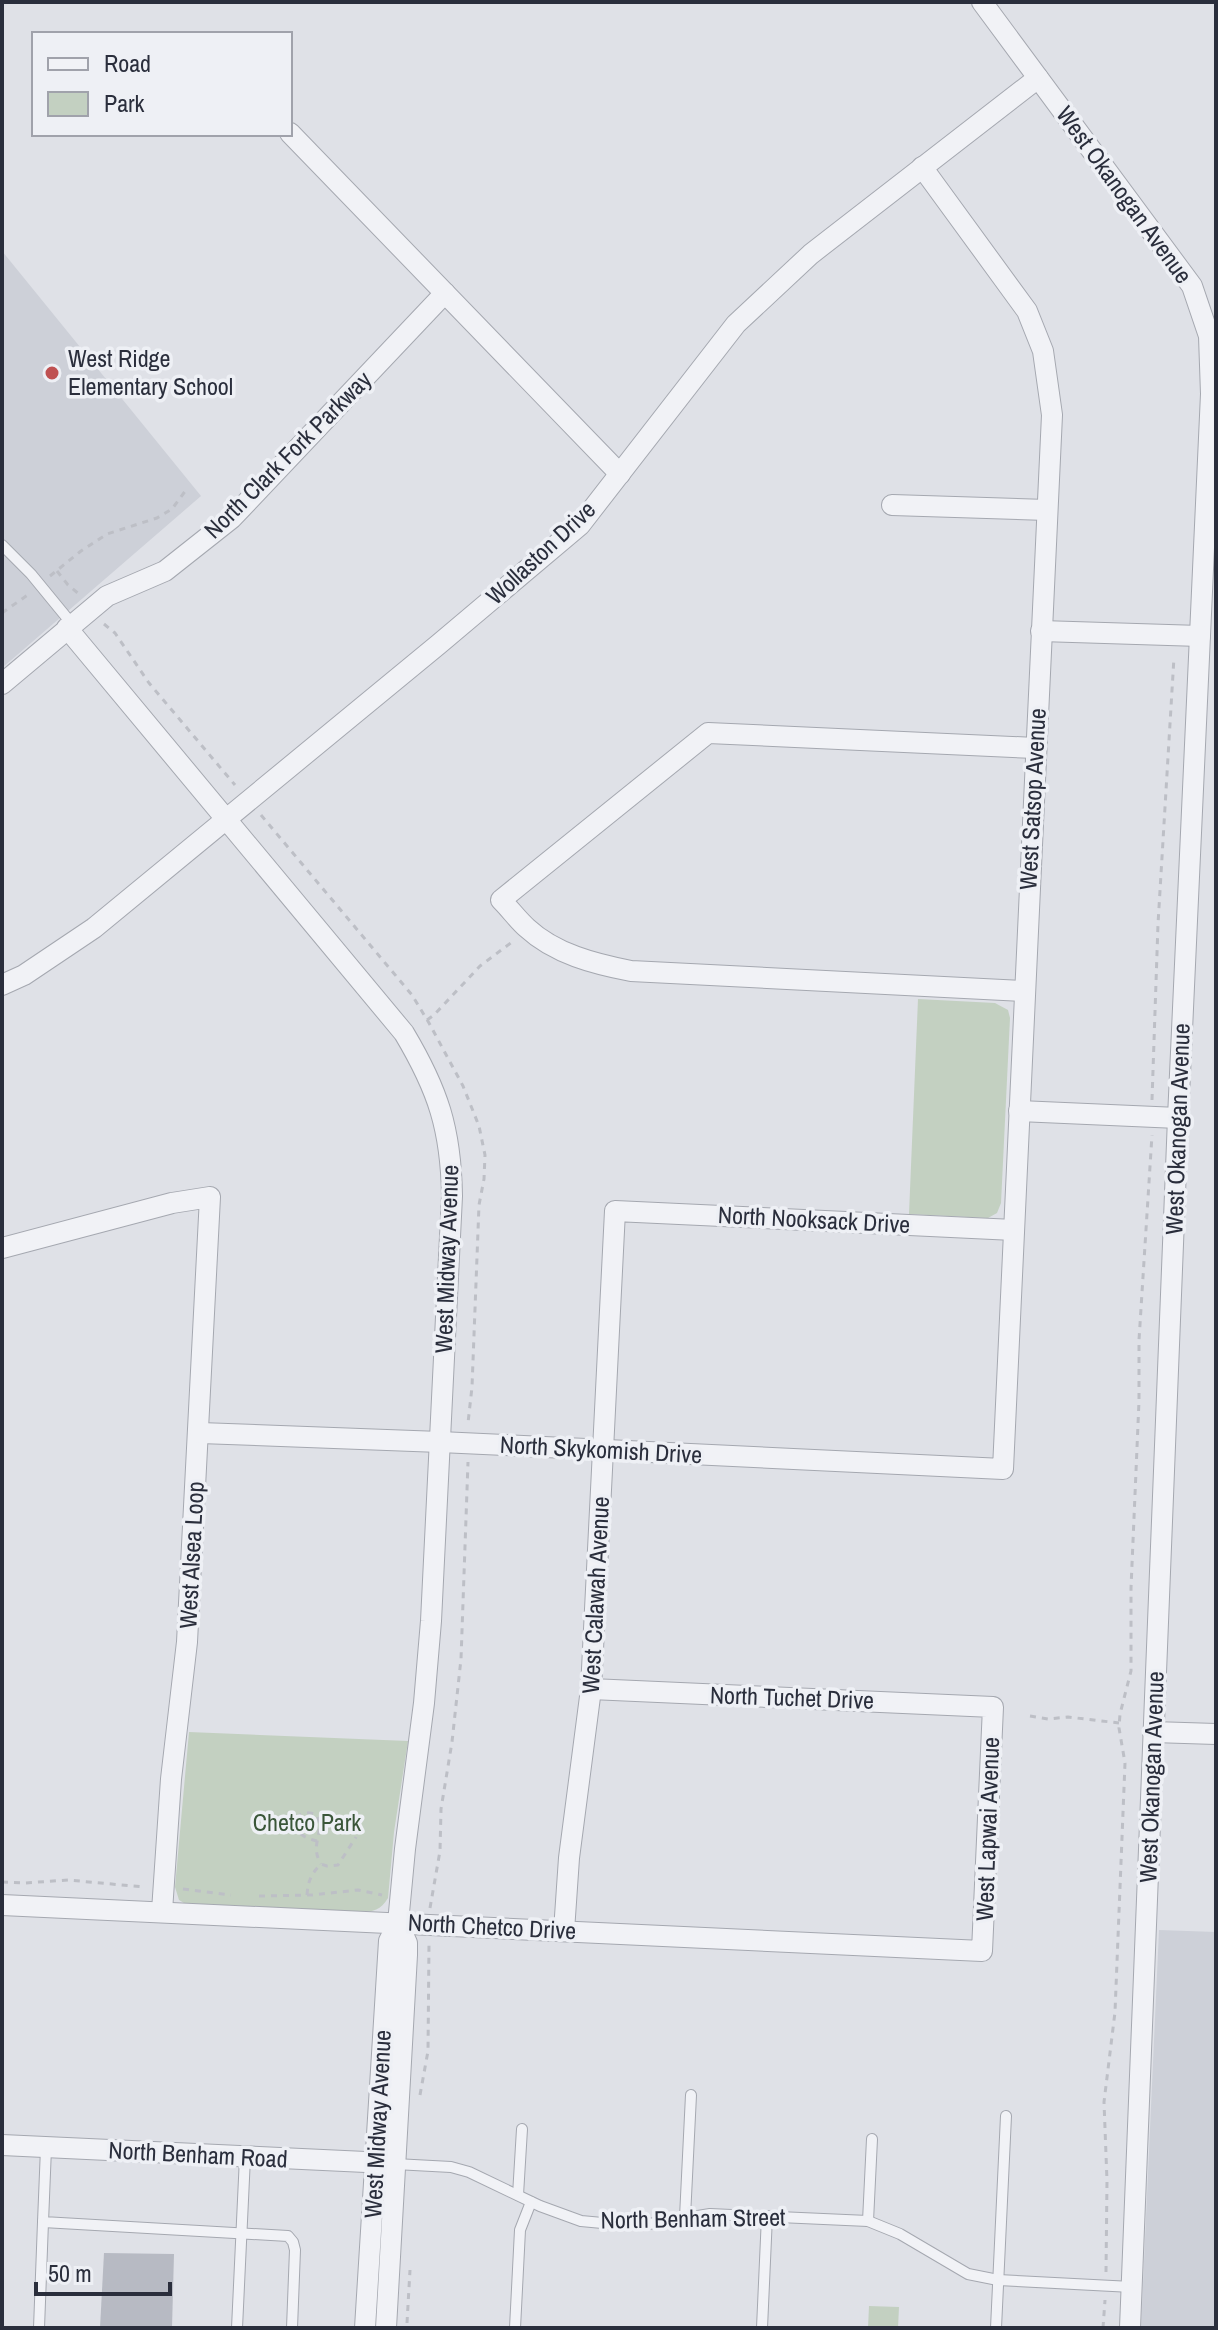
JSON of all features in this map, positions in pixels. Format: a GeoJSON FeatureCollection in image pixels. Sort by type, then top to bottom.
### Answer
{"type":"FeatureCollection","features":[{"type":"Feature","properties":{"kind":"street","name":"West Okanogan Avenue"},"geometry":{"type":"LineString","coordinates":[[982,2],[1192,286],[1209,336],[1213,418],[1178,1118],[1130,2328]]}},
{"type":"Feature","properties":{"kind":"street","name":"Wollaston Drive"},"geometry":{"type":"LineString","coordinates":[[2,985],[24,975],[94,928],[580,525],[736,324],[811,254],[1038,78]]}},
{"type":"Feature","properties":{"kind":"street"},"geometry":{"type":"LineString","coordinates":[[292,135],[620,474]]}},
{"type":"Feature","properties":{"kind":"street","name":"West Satsop Avenue"},"geometry":{"type":"LineString","coordinates":[[922,167],[1027,311],[1043,351],[1052,415],[1003,1469]]}},
{"type":"Feature","properties":{"kind":"street","name":"North Clark Fork Parkway"},"geometry":{"type":"LineString","coordinates":[[2,684],[107,596],[165,571],[232,518],[445,293]]}},
{"type":"Feature","properties":{"kind":"street"},"geometry":{"type":"LineString","coordinates":[[892,505],[1047,510]]}},
{"type":"Feature","properties":{"kind":"street","name":"West Midway Avenue"},"geometry":{"type":"LineString","coordinates":[[70,626],[404,1033],[438,1097],[446,1128],[452,1196],[428,1667],[400,1896],[398,1923],[407,1943],[365,2328]]}},
{"type":"Feature","properties":{"kind":"street"},"geometry":{"type":"LineString","coordinates":[[1041,631],[1200,636]]}},
{"type":"Feature","properties":{"kind":"street"},"geometry":{"type":"LineString","coordinates":[[1024,991],[631,971],[598,964],[544,941],[526,928],[501,900],[708,733],[1035,748]]}},
{"type":"Feature","properties":{"kind":"street"},"geometry":{"type":"LineString","coordinates":[[1019,1111],[1178,1118]]}},
{"type":"Feature","properties":{"kind":"street","name":"West Alsea Loop"},"geometry":{"type":"LineString","coordinates":[[2,1248],[172,1203],[210,1197],[187,1642],[171,1779],[162,1911]]}},
{"type":"Feature","properties":{"kind":"street","name":"North Nooksack Drive"},"geometry":{"type":"LineString","coordinates":[[615,1211],[1014,1230]]}},
{"type":"Feature","properties":{"kind":"street","name":"West Calawah Avenue"},"geometry":{"type":"LineString","coordinates":[[564,1931],[569,1858],[591,1689],[615,1211]]}},
{"type":"Feature","properties":{"kind":"street","name":"North Skykomish Drive"},"geometry":{"type":"LineString","coordinates":[[200,1433],[1003,1469]]}},
{"type":"Feature","properties":{"kind":"street","name":"North Tuchet Drive"},"geometry":{"type":"LineString","coordinates":[[591,1689],[993,1707]]}},
{"type":"Feature","properties":{"kind":"street","name":"West Lapwai Avenue"},"geometry":{"type":"LineString","coordinates":[[982,1951],[993,1707]]}},
{"type":"Feature","properties":{"kind":"street"},"geometry":{"type":"LineString","coordinates":[[1153,1732],[1216,1734]]}},
{"type":"Feature","properties":{"kind":"street","name":"North Chetco Drive"},"geometry":{"type":"LineString","coordinates":[[2,1905],[982,1951]]}},
{"type":"Feature","properties":{"kind":"street","name":"North Benham Road"},"geometry":{"type":"LineString","coordinates":[[2,2145],[385,2163]]}},
{"type":"Feature","properties":{"kind":"street","name":"West Midway Avenue"},"geometry":{"type":"LineString","coordinates":[[385,2163],[386,2328]]}},
{"type":"Feature","properties":{"kind":"lane"},"geometry":{"type":"LineString","coordinates":[[2,545],[40,585],[70,626]]}},
{"type":"Feature","properties":{"kind":"lane"},"geometry":{"type":"LineString","coordinates":[[685,2217],[691,2095]]}},
{"type":"Feature","properties":{"kind":"lane"},"geometry":{"type":"LineString","coordinates":[[996,2328],[1006,2116]]}},
{"type":"Feature","properties":{"kind":"lane"},"geometry":{"type":"LineString","coordinates":[[518,2195],[522,2129]]}},
{"type":"Feature","properties":{"kind":"lane"},"geometry":{"type":"LineString","coordinates":[[868,2221],[872,2139]]}},
{"type":"Feature","properties":{"kind":"lane"},"geometry":{"type":"LineString","coordinates":[[39,2328],[46,2148]]}},
{"type":"Feature","properties":{"kind":"lane"},"geometry":{"type":"LineString","coordinates":[[237,2328],[245,2157]]}},
{"type":"Feature","properties":{"kind":"lane","name":"North Benham Street"},"geometry":{"type":"LineString","coordinates":[[385,2163],[451,2167],[469,2172],[531,2202],[581,2221],[649,2224],[710,2214],[868,2221],[900,2234],[968,2274],[998,2280],[1132,2287]]}},
{"type":"Feature","properties":{"kind":"lane"},"geometry":{"type":"LineString","coordinates":[[515,2328],[520,2230],[531,2202]]}},
{"type":"Feature","properties":{"kind":"lane"},"geometry":{"type":"LineString","coordinates":[[762,2328],[767,2216]]}},
{"type":"Feature","properties":{"kind":"lane"},"geometry":{"type":"LineString","coordinates":[[43,2222],[288,2236],[295,2250],[292,2328]]}},
{"type":"Feature","properties":{"kind":"path"},"geometry":{"type":"LineString","coordinates":[[2,613],[107,534],[157,518],[172,509],[186,490]]}},
{"type":"Feature","properties":{"kind":"path"},"geometry":{"type":"LineString","coordinates":[[57,571],[102,623],[115,633],[149,683],[412,995],[463,1086],[479,1126],[485,1155],[479,1205],[472,1387],[467,1426],[461,1659],[441,1809],[440,1851],[430,1899],[428,2051],[418,2105]]}},
{"type":"Feature","properties":{"kind":"path"},"geometry":{"type":"LineString","coordinates":[[1103,2328],[1107,2181],[1104,2102],[1115,2012],[1125,1763],[1119,1723],[1131,1671],[1139,1340],[1174,657]]}},
{"type":"Feature","properties":{"kind":"path"},"geometry":{"type":"LineString","coordinates":[[426,1020],[480,966],[512,942]]}},
{"type":"Feature","properties":{"kind":"path"},"geometry":{"type":"LineString","coordinates":[[1030,1716],[1119,1723]]}},
{"type":"Feature","properties":{"kind":"path"},"geometry":{"type":"LineString","coordinates":[[317,1841],[302,1837],[296,1831],[298,1816],[311,1812],[317,1815],[321,1829],[315,1851],[321,1864],[338,1865],[356,1837]]}},
{"type":"Feature","properties":{"kind":"path"},"geometry":{"type":"LineString","coordinates":[[307,1895],[312,1873],[321,1864]]}},
{"type":"Feature","properties":{"kind":"path"},"geometry":{"type":"LineString","coordinates":[[2,1882],[68,1880],[233,1896]]}},
{"type":"Feature","properties":{"kind":"path"},"geometry":{"type":"LineString","coordinates":[[246,1896],[358,1890],[400,1896]]}},
{"type":"Feature","properties":{"kind":"path"},"geometry":{"type":"LineString","coordinates":[[406,2328],[410,2262]]}},
{"type":"Feature","properties":{"kind":"shaded area","name":"West Ridge Elementary School"},"geometry":{"type":"Polygon","coordinates":[[[2,251],[201,496],[2,668],[2,251]]]}},
{"type":"Feature","properties":{"kind":"shaded area"},"geometry":{"type":"Polygon","coordinates":[[[1159,1930],[1216,1932],[1216,2328],[1141,2328],[1159,1930]]]}},
{"type":"Feature","properties":{"kind":"green space"},"geometry":{"type":"Polygon","coordinates":[[[918,999],[995,1003],[1008,1010],[1001,1203],[997,1213],[988,1218],[909,1214],[918,999]]]}},
{"type":"Feature","properties":{"kind":"green space","name":"Chetco Park"},"geometry":{"type":"Polygon","coordinates":[[[189,1732],[408,1741],[388,1898],[382,1905],[373,1911],[360,1912],[184,1903],[179,1900],[175,1887],[189,1732]]]}},
{"type":"Feature","properties":{"kind":"green space"},"geometry":{"type":"Polygon","coordinates":[[[869,2306],[899,2307],[898,2328],[868,2328],[869,2306]]]}},
{"type":"Feature","properties":{"kind":"building"},"geometry":{"type":"Polygon","coordinates":[[[104,2253],[174,2254],[172,2328],[100,2328],[104,2253]]]}},
{"type":"Feature","properties":{"kind":"place","name":"West Ridge Elementary School"},"geometry":{"type":"Point","coordinates":[52,373]}}]}
